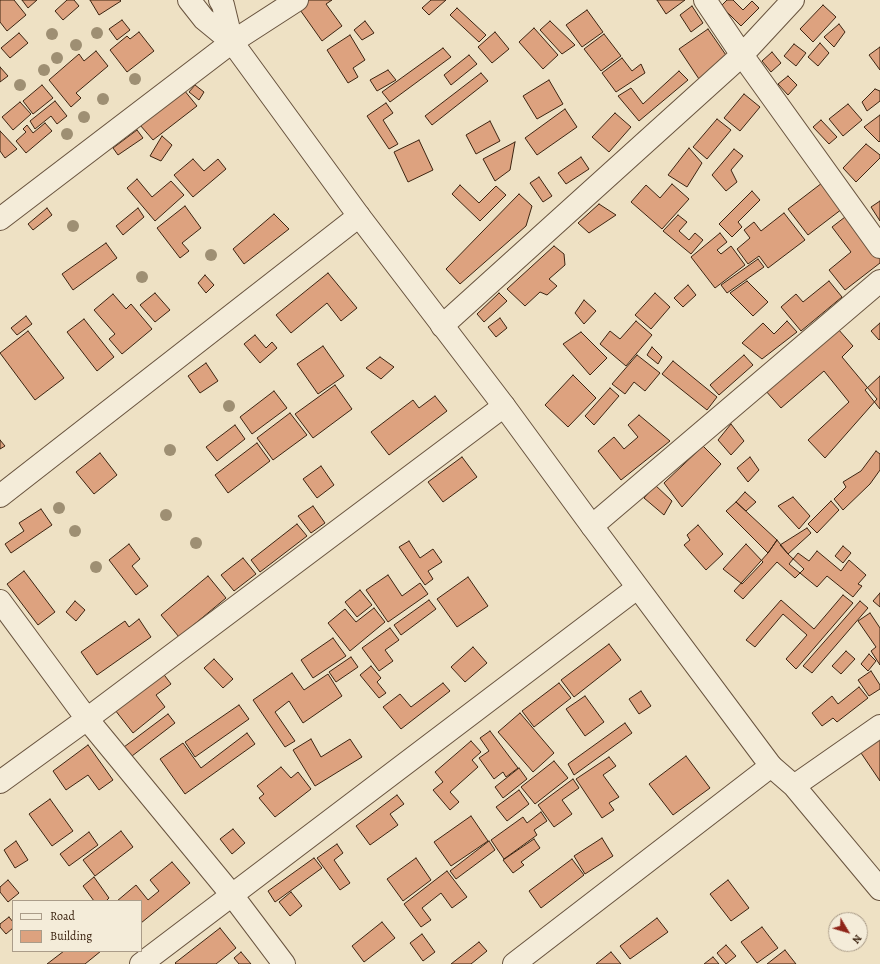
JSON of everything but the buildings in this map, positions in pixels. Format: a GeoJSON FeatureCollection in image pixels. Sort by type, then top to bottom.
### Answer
{"type":"FeatureCollection","features":[{"type":"Feature","properties":{"kind":"street"},"geometry":{"type":"LineString","coordinates":[[189,0],[204,19],[232,42],[359,216],[504,406],[637,588],[771,766],[794,786],[880,889]]}},
{"type":"Feature","properties":{"kind":"street"},"geometry":{"type":"LineString","coordinates":[[220,0],[223,5],[232,42]]}},
{"type":"Feature","properties":{"kind":"street"},"geometry":{"type":"LineString","coordinates":[[0,218],[232,42],[297,0]]}},
{"type":"Feature","properties":{"kind":"street"},"geometry":{"type":"LineString","coordinates":[[705,0],[742,55],[880,247]]}},
{"type":"Feature","properties":{"kind":"street"},"geometry":{"type":"LineString","coordinates":[[442,326],[742,55],[793,0]]}},
{"type":"Feature","properties":{"kind":"street"},"geometry":{"type":"LineString","coordinates":[[0,496],[359,216]]}},
{"type":"Feature","properties":{"kind":"street"},"geometry":{"type":"LineString","coordinates":[[592,526],[880,281]]}},
{"type":"Feature","properties":{"kind":"street"},"geometry":{"type":"LineString","coordinates":[[0,782],[87,719],[504,406]]}},
{"type":"Feature","properties":{"kind":"street"},"geometry":{"type":"LineString","coordinates":[[141,964],[637,588]]}},
{"type":"Feature","properties":{"kind":"street"},"geometry":{"type":"LineString","coordinates":[[0,601],[87,719],[232,895],[284,964]]}},
{"type":"Feature","properties":{"kind":"street"},"geometry":{"type":"LineString","coordinates":[[794,786],[880,726]]}},
{"type":"Feature","properties":{"kind":"street"},"geometry":{"type":"LineString","coordinates":[[514,964],[771,766]]}}]}
